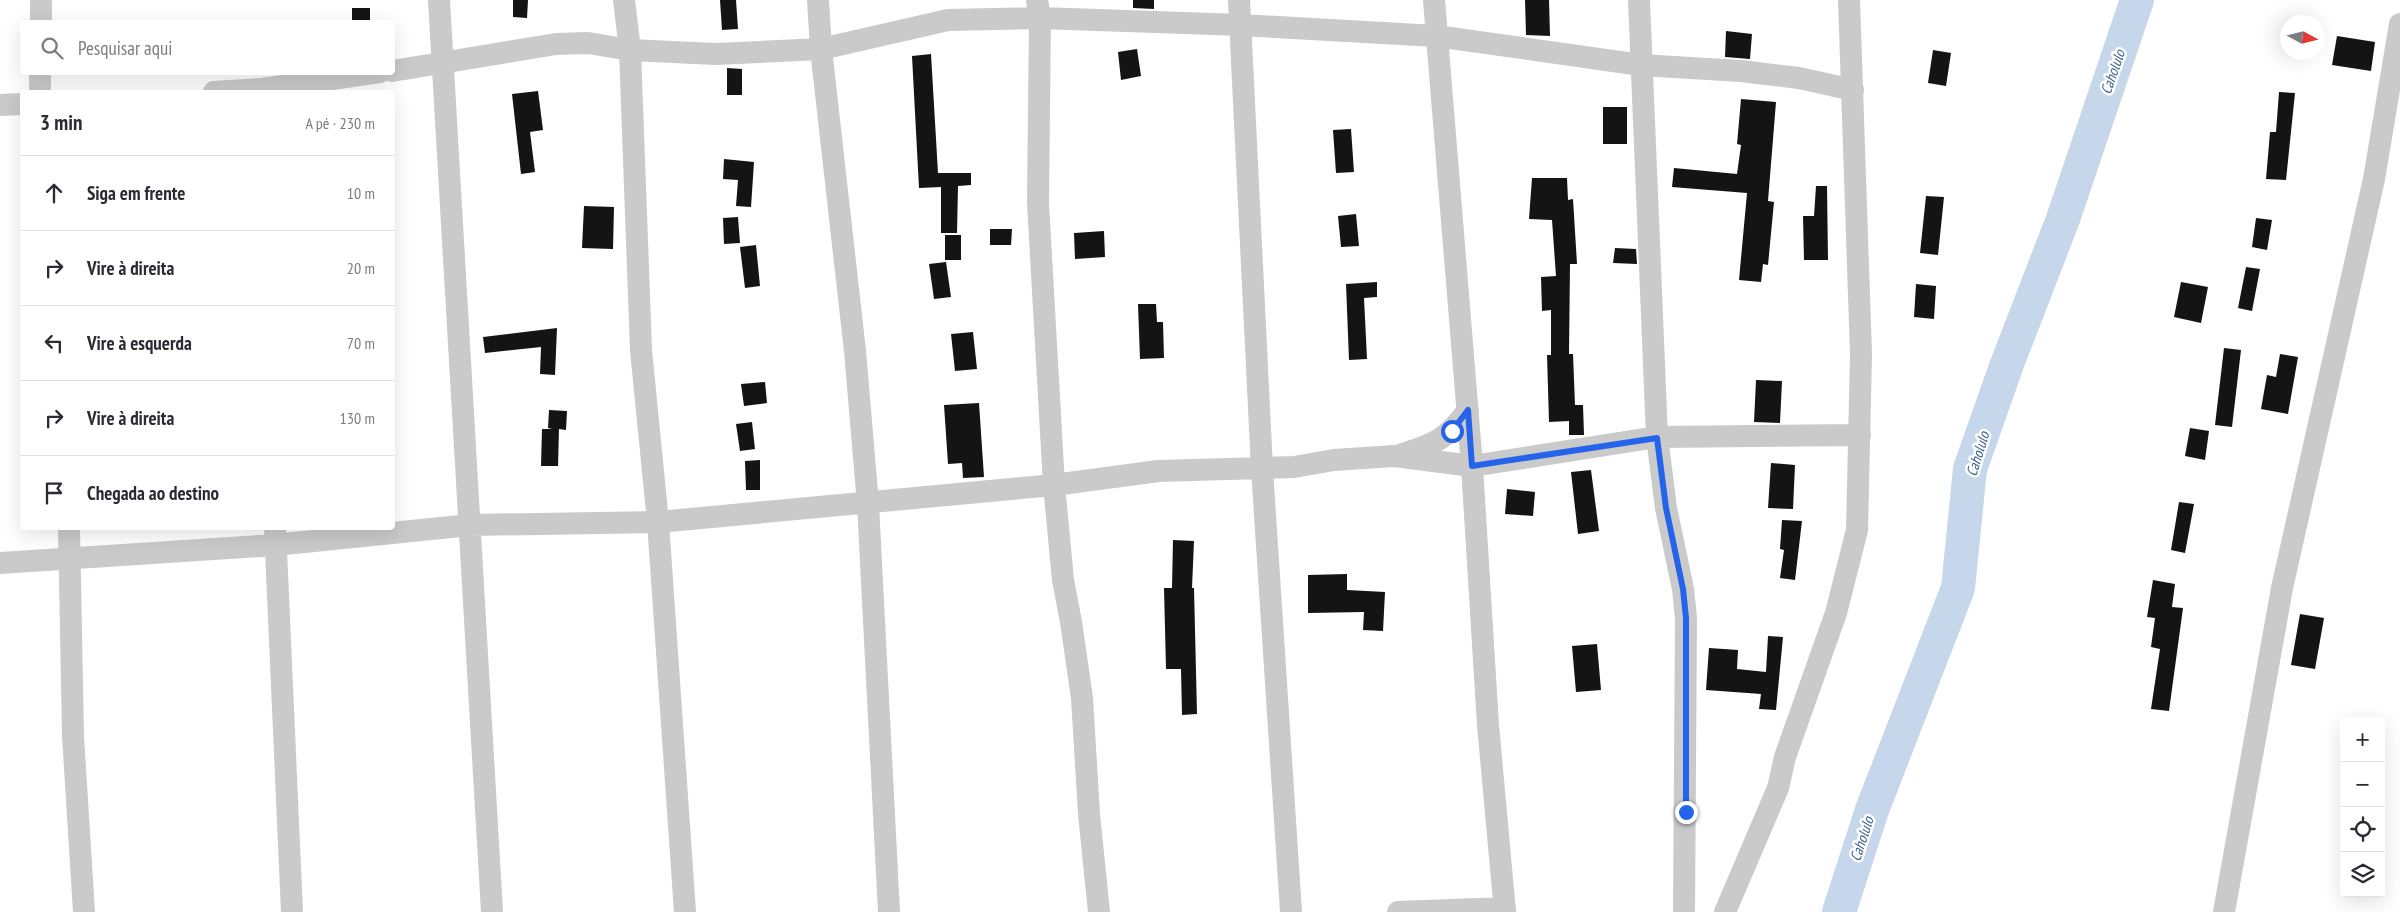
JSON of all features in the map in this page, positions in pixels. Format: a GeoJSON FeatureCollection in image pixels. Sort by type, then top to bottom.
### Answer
{"type":"FeatureCollection","features":[{"type":"Feature","properties":{"kind":"street"},"geometry":{"type":"LineString","coordinates":[[41,0],[41,20]]}},
{"type":"Feature","properties":{"kind":"street"},"geometry":{"type":"LineString","coordinates":[[439,0],[492,912]]}},
{"type":"Feature","properties":{"kind":"street"},"geometry":{"type":"LineString","coordinates":[[624,0],[630,50],[641,350],[658,522],[685,912]]}},
{"type":"Feature","properties":{"kind":"street"},"geometry":{"type":"LineString","coordinates":[[818,0],[821,49],[855,351],[868,504],[890,912]]}},
{"type":"Feature","properties":{"kind":"street"},"geometry":{"type":"LineString","coordinates":[[1239,0],[1262,469],[1290,912]]}},
{"type":"Feature","properties":{"kind":"street"},"geometry":{"type":"LineString","coordinates":[[1398,912],[1505,910],[1488,725],[1468,410],[1434,0]]}},
{"type":"Feature","properties":{"kind":"street"},"geometry":{"type":"LineString","coordinates":[[1639,0],[1649,202],[1657,438],[1666,508],[1683,589],[1686,618],[1684,912]]}},
{"type":"Feature","properties":{"kind":"street"},"geometry":{"type":"LineString","coordinates":[[1725,912],[1778,788],[1788,748],[1836,613],[1857,530],[1861,354],[1849,0]]}},
{"type":"Feature","properties":{"kind":"street"},"geometry":{"type":"LineString","coordinates":[[395,71],[556,44],[588,43],[630,50],[716,54],[821,49],[948,20],[1039,9],[1241,25],[1436,36],[1641,65],[1741,71],[1798,78],[1853,90]]}},
{"type":"Feature","properties":{"kind":"street"},"geometry":{"type":"LineString","coordinates":[[1039,9],[1038,203],[1054,485],[1063,580],[1082,698],[1089,814],[1098,912]]}},
{"type":"Feature","properties":{"kind":"street"},"geometry":{"type":"LineString","coordinates":[[2224,912],[2282,588],[2374,179],[2400,24]]}},
{"type":"Feature","properties":{"kind":"street"},"geometry":{"type":"LineString","coordinates":[[40,75],[40,90]]}},
{"type":"Feature","properties":{"kind":"street"},"geometry":{"type":"LineString","coordinates":[[268,90],[361,75]]}},
{"type":"Feature","properties":{"kind":"street"},"geometry":{"type":"LineString","coordinates":[[0,105],[20,104]]}},
{"type":"Feature","properties":{"kind":"street"},"geometry":{"type":"LineString","coordinates":[[1394,456],[1420,449],[1443,438],[1452,431],[1468,410]]}},
{"type":"Feature","properties":{"kind":"street"},"geometry":{"type":"LineString","coordinates":[[395,529],[470,525],[658,522],[868,504],[1054,485],[1158,470],[1262,469],[1294,467],[1334,460],[1394,456],[1472,466],[1657,438],[1860,435]]}},
{"type":"Feature","properties":{"kind":"street"},"geometry":{"type":"LineString","coordinates":[[69,530],[73,736],[84,912]]}},
{"type":"Feature","properties":{"kind":"street"},"geometry":{"type":"LineString","coordinates":[[0,563],[71,560],[275,536],[381,530]]}},
{"type":"Feature","properties":{"kind":"street"},"geometry":{"type":"LineString","coordinates":[[275,536],[292,912]]}},
{"type":"Feature","properties":{"kind":"building"},"geometry":{"type":"Polygon","coordinates":[[[513,0],[528,0],[527,18],[513,17],[513,0]]]}},
{"type":"Feature","properties":{"kind":"building"},"geometry":{"type":"Polygon","coordinates":[[[720,0],[736,0],[738,29],[722,30],[720,0]]]}},
{"type":"Feature","properties":{"kind":"building"},"geometry":{"type":"Polygon","coordinates":[[[1133,0],[1154,0],[1154,9],[1133,8],[1133,0]]]}},
{"type":"Feature","properties":{"kind":"building"},"geometry":{"type":"Polygon","coordinates":[[[1525,0],[1549,0],[1550,36],[1526,35],[1525,0]]]}},
{"type":"Feature","properties":{"kind":"building"},"geometry":{"type":"Polygon","coordinates":[[[352,8],[370,8],[370,20],[352,20],[352,8]]]}},
{"type":"Feature","properties":{"kind":"building"},"geometry":{"type":"Polygon","coordinates":[[[1726,31],[1752,34],[1750,59],[1725,57],[1726,31]]]}},
{"type":"Feature","properties":{"kind":"building"},"geometry":{"type":"Polygon","coordinates":[[[2337,36],[2375,42],[2371,71],[2332,65],[2337,36]]]}},
{"type":"Feature","properties":{"kind":"building"},"geometry":{"type":"Polygon","coordinates":[[[1137,49],[1141,76],[1121,80],[1118,52],[1137,49]]]}},
{"type":"Feature","properties":{"kind":"building"},"geometry":{"type":"Polygon","coordinates":[[[1933,50],[1951,53],[1946,86],[1928,83],[1933,50]]]}},
{"type":"Feature","properties":{"kind":"building"},"geometry":{"type":"Polygon","coordinates":[[[931,54],[938,173],[971,173],[971,185],[958,186],[957,233],[941,233],[941,187],[919,188],[912,56],[931,54]]]}},
{"type":"Feature","properties":{"kind":"building"},"geometry":{"type":"Polygon","coordinates":[[[727,68],[742,69],[742,95],[727,95],[727,68]]]}},
{"type":"Feature","properties":{"kind":"building"},"geometry":{"type":"Polygon","coordinates":[[[538,91],[543,130],[530,132],[535,172],[521,174],[512,94],[538,91]]]}},
{"type":"Feature","properties":{"kind":"building"},"geometry":{"type":"Polygon","coordinates":[[[2279,92],[2295,93],[2286,180],[2266,179],[2270,132],[2276,132],[2279,92]]]}},
{"type":"Feature","properties":{"kind":"building"},"geometry":{"type":"Polygon","coordinates":[[[1741,99],[1776,102],[1768,201],[1774,202],[1768,265],[1763,264],[1761,282],[1739,280],[1747,193],[1672,187],[1674,168],[1737,174],[1741,145],[1737,144],[1741,99]]]}},
{"type":"Feature","properties":{"kind":"building"},"geometry":{"type":"Polygon","coordinates":[[[1603,107],[1627,107],[1627,144],[1603,144],[1603,107]]]}},
{"type":"Feature","properties":{"kind":"building"},"geometry":{"type":"Polygon","coordinates":[[[1351,129],[1354,172],[1336,173],[1333,130],[1351,129]]]}},
{"type":"Feature","properties":{"kind":"building"},"geometry":{"type":"Polygon","coordinates":[[[724,159],[754,162],[751,207],[736,206],[738,180],[723,179],[724,159]]]}},
{"type":"Feature","properties":{"kind":"building"},"geometry":{"type":"Polygon","coordinates":[[[1532,178],[1567,178],[1568,200],[1573,199],[1577,264],[1570,264],[1569,354],[1573,354],[1575,405],[1583,405],[1584,435],[1569,435],[1569,421],[1549,422],[1547,355],[1551,355],[1551,310],[1542,311],[1541,277],[1556,276],[1552,220],[1529,219],[1532,178]]]}},
{"type":"Feature","properties":{"kind":"building"},"geometry":{"type":"Polygon","coordinates":[[[1816,186],[1827,186],[1828,260],[1804,260],[1803,216],[1814,216],[1816,186]]]}},
{"type":"Feature","properties":{"kind":"building"},"geometry":{"type":"Polygon","coordinates":[[[1926,196],[1944,197],[1938,255],[1920,253],[1926,196]]]}},
{"type":"Feature","properties":{"kind":"building"},"geometry":{"type":"Polygon","coordinates":[[[584,206],[614,207],[613,249],[582,248],[584,206]]]}},
{"type":"Feature","properties":{"kind":"building"},"geometry":{"type":"Polygon","coordinates":[[[1356,214],[1359,246],[1341,247],[1338,216],[1356,214]]]}},
{"type":"Feature","properties":{"kind":"building"},"geometry":{"type":"Polygon","coordinates":[[[738,217],[740,243],[724,244],[723,218],[738,217]]]}},
{"type":"Feature","properties":{"kind":"building"},"geometry":{"type":"Polygon","coordinates":[[[2256,218],[2272,220],[2267,250],[2252,247],[2256,218]]]}},
{"type":"Feature","properties":{"kind":"building"},"geometry":{"type":"Polygon","coordinates":[[[990,229],[1012,229],[1011,245],[990,245],[990,229]]]}},
{"type":"Feature","properties":{"kind":"building"},"geometry":{"type":"Polygon","coordinates":[[[1104,231],[1105,257],[1075,259],[1074,233],[1104,231]]]}},
{"type":"Feature","properties":{"kind":"building"},"geometry":{"type":"Polygon","coordinates":[[[945,235],[961,235],[961,260],[945,260],[945,235]]]}},
{"type":"Feature","properties":{"kind":"building"},"geometry":{"type":"Polygon","coordinates":[[[756,245],[760,286],[745,288],[740,247],[756,245]]]}},
{"type":"Feature","properties":{"kind":"building"},"geometry":{"type":"Polygon","coordinates":[[[1615,248],[1636,249],[1637,264],[1613,263],[1615,248]]]}},
{"type":"Feature","properties":{"kind":"building"},"geometry":{"type":"Polygon","coordinates":[[[946,262],[951,297],[934,299],[929,264],[946,262]]]}},
{"type":"Feature","properties":{"kind":"building"},"geometry":{"type":"Polygon","coordinates":[[[2246,267],[2260,269],[2252,311],[2238,308],[2246,267]]]}},
{"type":"Feature","properties":{"kind":"building"},"geometry":{"type":"Polygon","coordinates":[[[1377,282],[1377,297],[1364,298],[1367,359],[1349,360],[1346,284],[1377,282]]]}},
{"type":"Feature","properties":{"kind":"building"},"geometry":{"type":"Polygon","coordinates":[[[2181,282],[2208,287],[2201,323],[2174,317],[2181,282]]]}},
{"type":"Feature","properties":{"kind":"building"},"geometry":{"type":"Polygon","coordinates":[[[1916,284],[1936,286],[1934,319],[1914,317],[1916,284]]]}},
{"type":"Feature","properties":{"kind":"building"},"geometry":{"type":"Polygon","coordinates":[[[1138,304],[1156,304],[1157,322],[1163,322],[1164,358],[1140,359],[1138,304]]]}},
{"type":"Feature","properties":{"kind":"building"},"geometry":{"type":"Polygon","coordinates":[[[557,328],[555,375],[540,374],[541,347],[485,353],[483,337],[557,328]]]}},
{"type":"Feature","properties":{"kind":"building"},"geometry":{"type":"Polygon","coordinates":[[[973,332],[977,369],[955,371],[951,334],[973,332]]]}},
{"type":"Feature","properties":{"kind":"building"},"geometry":{"type":"Polygon","coordinates":[[[2224,348],[2241,350],[2232,427],[2215,425],[2224,348]]]}},
{"type":"Feature","properties":{"kind":"building"},"geometry":{"type":"Polygon","coordinates":[[[2280,354],[2298,357],[2288,414],[2261,409],[2267,375],[2276,377],[2280,354]]]}},
{"type":"Feature","properties":{"kind":"building"},"geometry":{"type":"Polygon","coordinates":[[[1756,380],[1782,381],[1780,423],[1754,422],[1756,380]]]}},
{"type":"Feature","properties":{"kind":"building"},"geometry":{"type":"Polygon","coordinates":[[[765,382],[767,403],[744,406],[741,384],[765,382]]]}},
{"type":"Feature","properties":{"kind":"building"},"geometry":{"type":"Polygon","coordinates":[[[979,403],[984,477],[963,478],[962,463],[948,464],[944,405],[979,403]]]}},
{"type":"Feature","properties":{"kind":"building"},"geometry":{"type":"Polygon","coordinates":[[[549,410],[567,411],[566,430],[559,429],[558,466],[541,466],[542,429],[552,429],[548,428],[549,410]]]}},
{"type":"Feature","properties":{"kind":"building"},"geometry":{"type":"Polygon","coordinates":[[[752,422],[755,449],[740,451],[736,424],[752,422]]]}},
{"type":"Feature","properties":{"kind":"building"},"geometry":{"type":"Polygon","coordinates":[[[2190,428],[2209,431],[2205,460],[2185,456],[2190,428]]]}},
{"type":"Feature","properties":{"kind":"building"},"geometry":{"type":"Polygon","coordinates":[[[760,460],[760,490],[746,490],[745,461],[760,460]]]}},
{"type":"Feature","properties":{"kind":"building"},"geometry":{"type":"Polygon","coordinates":[[[1771,463],[1795,465],[1793,509],[1768,508],[1771,463]]]}},
{"type":"Feature","properties":{"kind":"building"},"geometry":{"type":"Polygon","coordinates":[[[1591,470],[1599,531],[1578,534],[1571,472],[1591,470]]]}},
{"type":"Feature","properties":{"kind":"building"},"geometry":{"type":"Polygon","coordinates":[[[1507,489],[1535,492],[1533,516],[1505,514],[1507,489]]]}},
{"type":"Feature","properties":{"kind":"building"},"geometry":{"type":"Polygon","coordinates":[[[2179,502],[2194,504],[2185,553],[2171,550],[2179,502]]]}},
{"type":"Feature","properties":{"kind":"building"},"geometry":{"type":"Polygon","coordinates":[[[1782,520],[1802,521],[1795,580],[1780,578],[1784,550],[1780,549],[1782,520]]]}},
{"type":"Feature","properties":{"kind":"building"},"geometry":{"type":"Polygon","coordinates":[[[1173,540],[1194,541],[1192,588],[1194,588],[1197,714],[1182,715],[1181,669],[1166,669],[1164,588],[1172,588],[1173,540]]]}},
{"type":"Feature","properties":{"kind":"building"},"geometry":{"type":"Polygon","coordinates":[[[1347,574],[1347,590],[1385,592],[1383,631],[1363,630],[1364,612],[1308,613],[1308,575],[1347,574]]]}},
{"type":"Feature","properties":{"kind":"building"},"geometry":{"type":"Polygon","coordinates":[[[2153,580],[2175,584],[2172,607],[2183,608],[2169,711],[2151,709],[2160,649],[2151,647],[2155,618],[2147,617],[2153,580]]]}},
{"type":"Feature","properties":{"kind":"building"},"geometry":{"type":"Polygon","coordinates":[[[2300,614],[2324,618],[2315,669],[2291,665],[2300,614]]]}},
{"type":"Feature","properties":{"kind":"building"},"geometry":{"type":"Polygon","coordinates":[[[1768,636],[1783,637],[1776,710],[1759,709],[1761,694],[1706,690],[1709,648],[1738,650],[1737,669],[1766,672],[1768,636]]]}},
{"type":"Feature","properties":{"kind":"building"},"geometry":{"type":"Polygon","coordinates":[[[1597,644],[1601,690],[1576,692],[1572,646],[1597,644]]]}},
{"type":"Feature","properties":{"kind":"waterway","name":"Caholulo"},"geometry":{"type":"LineString","coordinates":[[1839,912],[1872,810],[1958,588],[1970,469],[2007,364],[2063,219],[2137,0]]}},
{"type":"Feature","properties":{"kind":"route"},"geometry":{"type":"LineString","coordinates":[[1452,431],[1468,410],[1472,466],[1657,438],[1666,508],[1683,589],[1686,618],[1686,812]]}}]}
